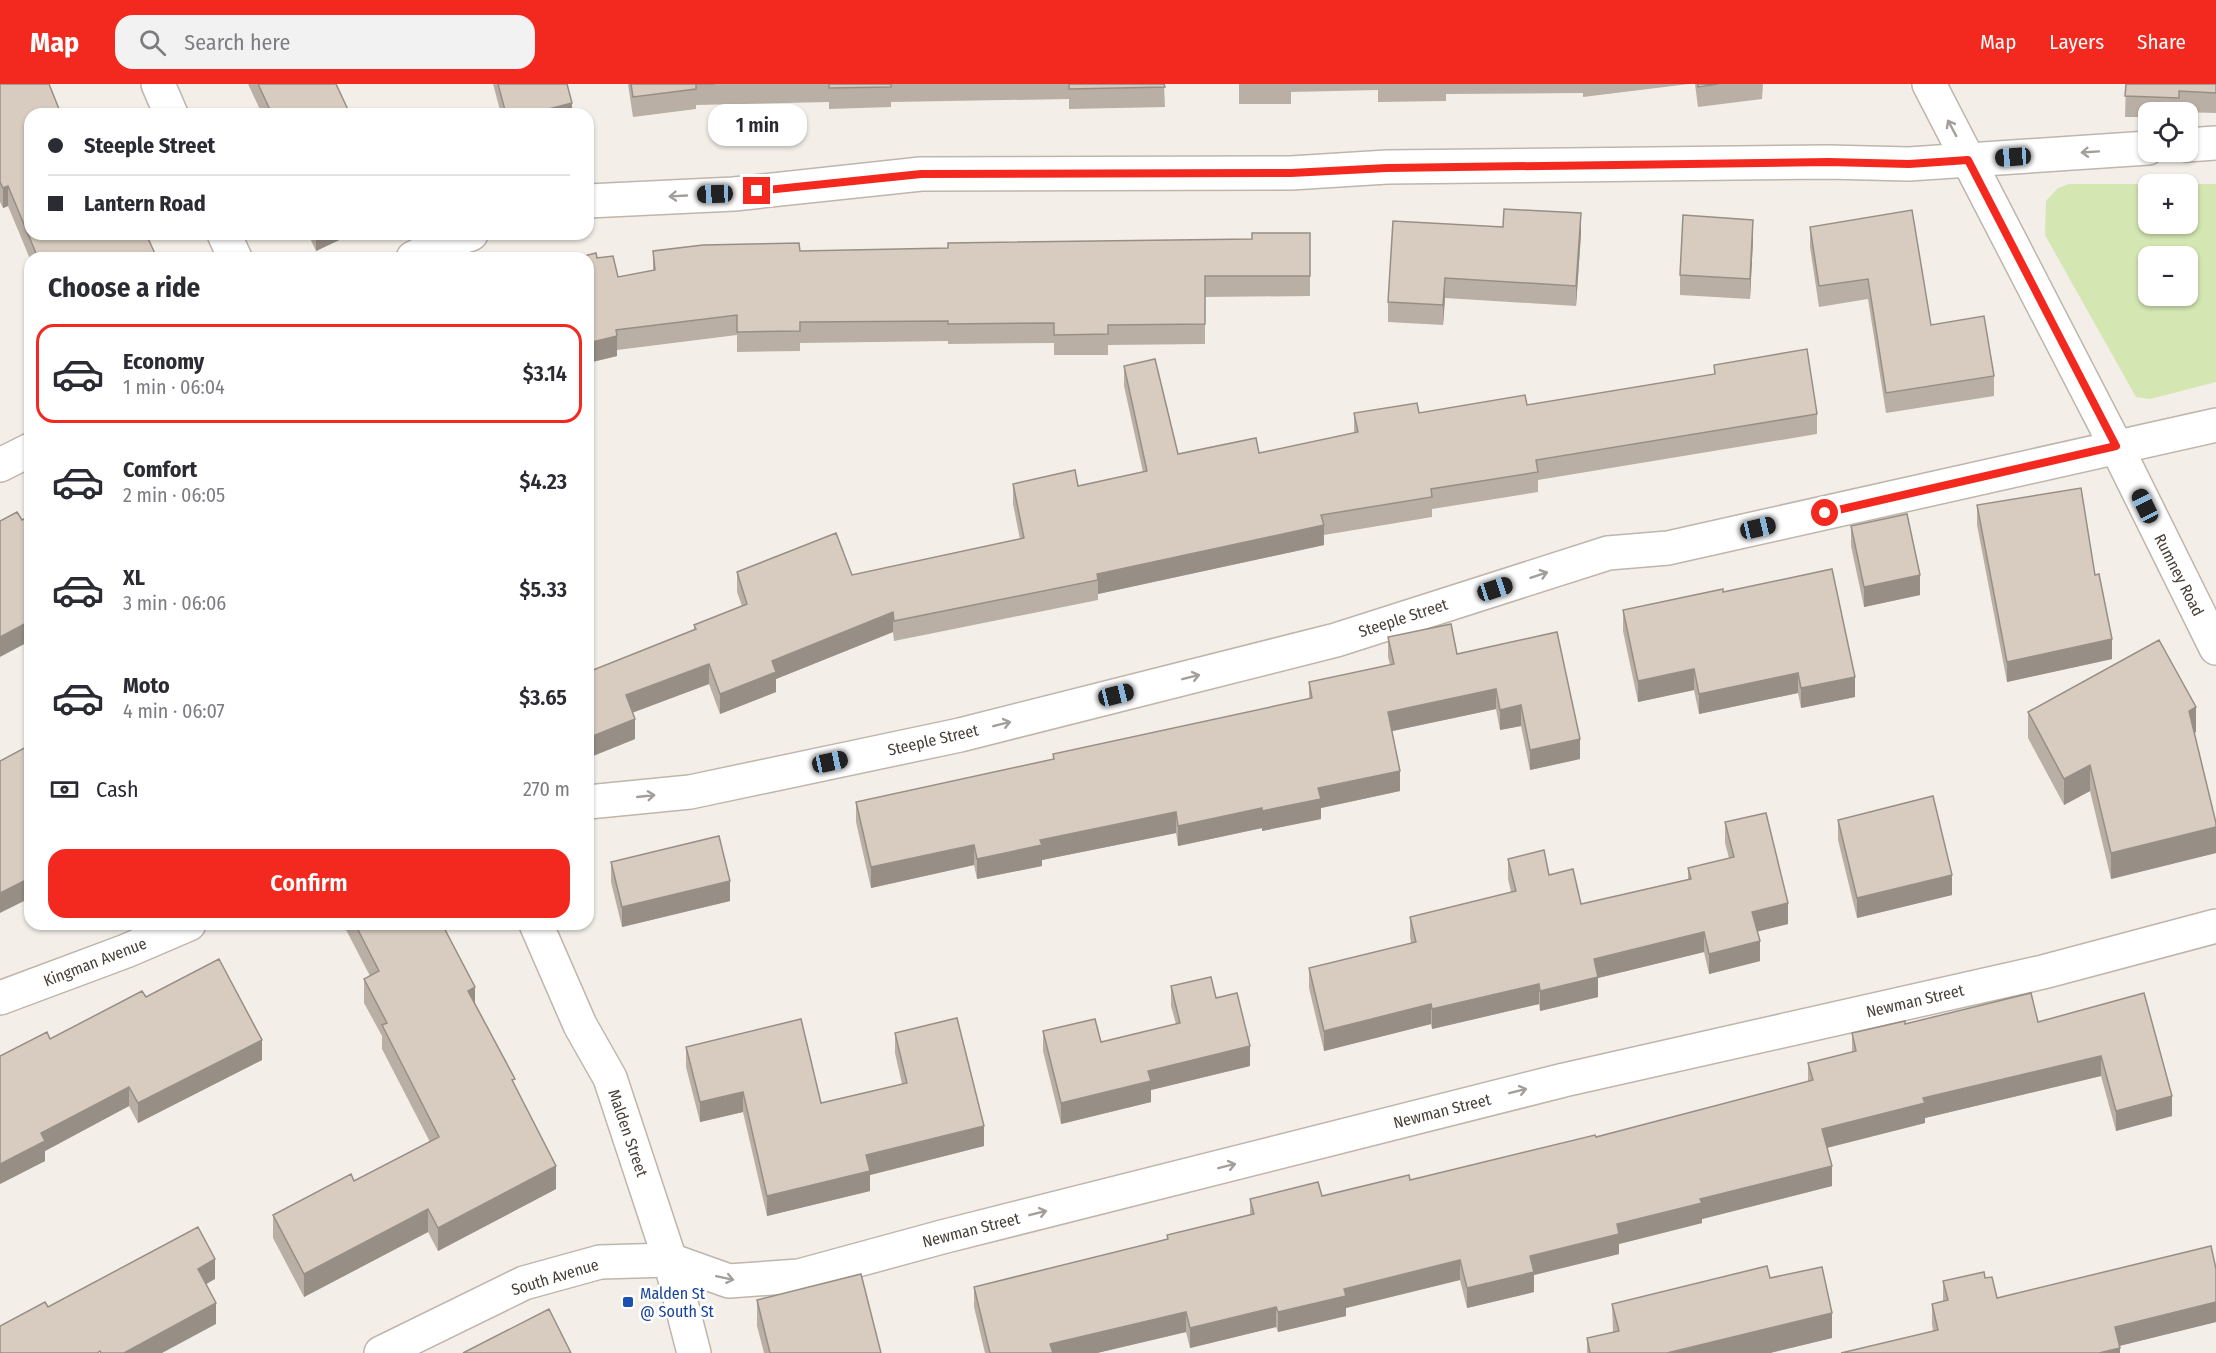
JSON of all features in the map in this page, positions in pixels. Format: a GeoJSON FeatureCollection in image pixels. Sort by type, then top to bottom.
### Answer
{"type":"FeatureCollection","features":[{"type":"Feature","properties":{"kind":"street"},"geometry":{"type":"LineString","coordinates":[[158,84],[168,108]]}},
{"type":"Feature","properties":{"kind":"street","name":"Rumney Road"},"geometry":{"type":"LineString","coordinates":[[1929,84],[2116,446],[2216,648]]}},
{"type":"Feature","properties":{"kind":"street"},"geometry":{"type":"LineString","coordinates":[[2198,144],[2216,143]]}},
{"type":"Feature","properties":{"kind":"street"},"geometry":{"type":"LineString","coordinates":[[594,201],[734,194],[921,174],[1291,173],[1387,168],[1828,162],[1909,164],[2138,149]]}},
{"type":"Feature","properties":{"kind":"street"},"geometry":{"type":"LineString","coordinates":[[425,252],[452,240]]}},
{"type":"Feature","properties":{"kind":"street","name":"Steeple Street"},"geometry":{"type":"LineString","coordinates":[[594,801],[690,792],[960,735],[1336,640],[1608,553],[1668,548],[2216,425]]}},
{"type":"Feature","properties":{"kind":"street"},"geometry":{"type":"LineString","coordinates":[[0,465],[24,453]]}},
{"type":"Feature","properties":{"kind":"street","name":"Newman Street"},"geometry":{"type":"LineString","coordinates":[[670,1260],[729,1281],[799,1276],[942,1237],[1564,1080],[2043,972],[2216,926]]}},
{"type":"Feature","properties":{"kind":"street","name":"Kingman Avenue"},"geometry":{"type":"LineString","coordinates":[[0,998],[126,951],[175,930]]}},
{"type":"Feature","properties":{"kind":"street","name":"Malden Street"},"geometry":{"type":"LineString","coordinates":[[539,930],[580,1025],[610,1078],[670,1260],[694,1353]]}},
{"type":"Feature","properties":{"kind":"street","name":"South Avenue"},"geometry":{"type":"LineString","coordinates":[[381,1353],[524,1283],[600,1262],[670,1260]]}},
{"type":"Feature","properties":{"kind":"green space"},"geometry":{"type":"Polygon","coordinates":[[[2069,184],[2138,184],[2138,234],[2198,234],[2198,184],[2216,184],[2216,382],[2150,399],[2136,397],[2045,235],[2046,201],[2058,188],[2069,184]]]}},
{"type":"Feature","properties":{"kind":"building"},"geometry":{"type":"Polygon","coordinates":[[[0,84],[49,84],[59,108],[24,108],[24,224],[8,186],[3,188],[0,182],[0,84]]]}},
{"type":"Feature","properties":{"kind":"building"},"geometry":{"type":"Polygon","coordinates":[[[258,84],[336,84],[347,108],[269,108],[258,84]]]}},
{"type":"Feature","properties":{"kind":"building"},"geometry":{"type":"Polygon","coordinates":[[[498,84],[567,84],[572,103],[552,108],[504,108],[498,84]]]}},
{"type":"Feature","properties":{"kind":"building"},"geometry":{"type":"Polygon","coordinates":[[[631,84],[696,84],[696,89],[633,97],[631,84]]]}},
{"type":"Feature","properties":{"kind":"building"},"geometry":{"type":"Polygon","coordinates":[[[829,84],[891,84],[891,87],[829,88],[829,84]]]}},
{"type":"Feature","properties":{"kind":"building"},"geometry":{"type":"Polygon","coordinates":[[[1069,84],[1164,84],[1165,87],[1069,89],[1069,84]]]}},
{"type":"Feature","properties":{"kind":"building"},"geometry":{"type":"Polygon","coordinates":[[[1698,84],[1718,84],[1698,87],[1698,84]]]}},
{"type":"Feature","properties":{"kind":"building"},"geometry":{"type":"Polygon","coordinates":[[[2126,84],[2216,84],[2216,93],[2179,91],[2179,98],[2125,96],[2126,84]]]}},
{"type":"Feature","properties":{"kind":"building"},"geometry":{"type":"Polygon","coordinates":[[[1504,209],[1581,213],[1576,286],[1445,278],[1443,305],[1388,302],[1393,221],[1503,227],[1504,209]]]}},
{"type":"Feature","properties":{"kind":"building"},"geometry":{"type":"Polygon","coordinates":[[[1912,210],[1931,325],[1984,316],[1994,376],[1886,393],[1868,279],[1819,286],[1810,227],[1912,210]]]}},
{"type":"Feature","properties":{"kind":"building"},"geometry":{"type":"Polygon","coordinates":[[[1683,215],[1753,220],[1750,279],[1680,275],[1683,215]]]}},
{"type":"Feature","properties":{"kind":"building"},"geometry":{"type":"Polygon","coordinates":[[[1252,233],[1310,233],[1310,276],[1205,276],[1205,324],[1108,325],[1108,334],[1054,335],[1054,323],[800,322],[800,331],[737,332],[737,315],[616,330],[617,336],[594,342],[594,254],[596,253],[597,258],[613,256],[618,277],[655,270],[653,251],[703,245],[799,243],[800,251],[948,248],[948,243],[1252,239],[1252,233]]]}},
{"type":"Feature","properties":{"kind":"building"},"geometry":{"type":"Polygon","coordinates":[[[30,240],[149,240],[154,252],[36,252],[30,240]]]}},
{"type":"Feature","properties":{"kind":"building"},"geometry":{"type":"Polygon","coordinates":[[[1807,349],[1817,414],[1536,460],[1538,472],[1431,489],[1432,497],[1321,515],[1324,525],[1097,574],[1098,580],[894,621],[893,612],[772,661],[776,672],[720,694],[709,664],[626,695],[635,719],[594,736],[594,670],[696,629],[694,625],[747,604],[737,572],[836,533],[852,575],[1024,538],[1013,484],[1075,470],[1078,486],[1147,471],[1124,366],[1155,359],[1178,454],[1256,438],[1259,453],[1358,432],[1354,413],[1417,403],[1419,413],[1525,395],[1527,405],[1715,374],[1714,365],[1807,349]]]}},
{"type":"Feature","properties":{"kind":"building"},"geometry":{"type":"Polygon","coordinates":[[[2081,488],[2095,575],[2099,574],[2112,639],[2007,662],[1977,505],[2081,488]]]}},
{"type":"Feature","properties":{"kind":"building"},"geometry":{"type":"Polygon","coordinates":[[[17,512],[22,520],[24,519],[24,624],[0,637],[0,521],[17,512]]]}},
{"type":"Feature","properties":{"kind":"building"},"geometry":{"type":"Polygon","coordinates":[[[1907,514],[1920,575],[1864,587],[1851,526],[1907,514]]]}},
{"type":"Feature","properties":{"kind":"building"},"geometry":{"type":"Polygon","coordinates":[[[1832,569],[1855,677],[1801,688],[1798,673],[1699,694],[1694,669],[1638,681],[1623,610],[1832,569]]]}},
{"type":"Feature","properties":{"kind":"building"},"geometry":{"type":"Polygon","coordinates":[[[1451,624],[1457,654],[1557,632],[1580,739],[1530,750],[1521,705],[1500,710],[1496,689],[1388,712],[1400,771],[1318,788],[1321,799],[1262,811],[1262,808],[1178,826],[1176,812],[1040,840],[1042,845],[977,859],[974,845],[871,867],[856,802],[1054,759],[1053,754],[1312,698],[1309,682],[1394,664],[1388,637],[1451,624]]]}},
{"type":"Feature","properties":{"kind":"building"},"geometry":{"type":"Polygon","coordinates":[[[2159,640],[2196,707],[2189,711],[2216,827],[2111,853],[2090,765],[2064,779],[2028,712],[2159,640]]]}},
{"type":"Feature","properties":{"kind":"building"},"geometry":{"type":"Polygon","coordinates":[[[24,748],[24,881],[0,893],[0,761],[24,748]]]}},
{"type":"Feature","properties":{"kind":"building"},"geometry":{"type":"Polygon","coordinates":[[[1933,796],[1952,875],[1857,898],[1838,820],[1933,796]]]}},
{"type":"Feature","properties":{"kind":"building"},"geometry":{"type":"Polygon","coordinates":[[[1766,813],[1788,903],[1752,912],[1760,941],[1709,954],[1704,932],[1594,959],[1598,977],[1540,991],[1539,984],[1432,1009],[1431,1004],[1324,1031],[1309,968],[1416,942],[1410,917],[1516,891],[1508,859],[1544,850],[1549,875],[1573,869],[1581,904],[1691,879],[1688,868],[1734,857],[1725,822],[1766,813]]]}},
{"type":"Feature","properties":{"kind":"building"},"geometry":{"type":"Polygon","coordinates":[[[719,836],[730,881],[622,907],[611,862],[719,836]]]}},
{"type":"Feature","properties":{"kind":"building"},"geometry":{"type":"Polygon","coordinates":[[[358,930],[445,930],[475,987],[468,991],[515,1079],[512,1080],[556,1166],[438,1228],[428,1209],[304,1274],[273,1215],[351,1174],[354,1181],[439,1137],[382,1025],[387,1023],[364,979],[379,971],[358,930]]]}},
{"type":"Feature","properties":{"kind":"building"},"geometry":{"type":"Polygon","coordinates":[[[219,959],[262,1040],[138,1103],[129,1087],[41,1133],[45,1141],[0,1164],[0,1056],[47,1032],[50,1039],[142,991],[146,997],[219,959]]]}},
{"type":"Feature","properties":{"kind":"building"},"geometry":{"type":"Polygon","coordinates":[[[1211,977],[1216,998],[1237,993],[1250,1046],[1148,1071],[1151,1081],[1061,1103],[1043,1031],[1095,1019],[1101,1042],[1180,1023],[1171,986],[1211,977]]]}},
{"type":"Feature","properties":{"kind":"building"},"geometry":{"type":"Polygon","coordinates":[[[2031,993],[2038,1022],[2144,993],[2172,1096],[2116,1111],[2101,1056],[1923,1098],[1925,1103],[1822,1129],[1832,1166],[1700,1199],[1702,1203],[1617,1224],[1619,1234],[1530,1256],[1534,1272],[1467,1288],[1460,1260],[1344,1289],[1346,1296],[1278,1312],[1276,1307],[1190,1328],[1186,1312],[1050,1344],[1053,1353],[990,1353],[974,1287],[1168,1239],[1167,1235],[1254,1214],[1250,1199],[1318,1182],[1322,1196],[1409,1175],[1410,1180],[1595,1135],[1596,1137],[1813,1080],[1808,1063],[1856,1051],[1852,1033],[1905,1021],[1905,1024],[2031,993]]]}},
{"type":"Feature","properties":{"kind":"building"},"geometry":{"type":"Polygon","coordinates":[[[957,1018],[984,1126],[866,1155],[870,1171],[767,1196],[743,1092],[700,1102],[686,1047],[801,1019],[821,1103],[907,1083],[895,1033],[957,1018]]]}},
{"type":"Feature","properties":{"kind":"building"},"geometry":{"type":"Polygon","coordinates":[[[198,1227],[215,1259],[198,1269],[216,1303],[124,1353],[101,1353],[100,1351],[97,1353],[0,1353],[0,1326],[45,1302],[48,1307],[198,1227]]]}},
{"type":"Feature","properties":{"kind":"building"},"geometry":{"type":"Polygon","coordinates":[[[2211,1246],[2216,1269],[2216,1302],[2115,1327],[2120,1348],[2099,1353],[1841,1353],[1938,1330],[1932,1304],[1948,1300],[1943,1281],[1984,1272],[1985,1278],[1992,1277],[1997,1298],[2211,1246]]]}},
{"type":"Feature","properties":{"kind":"building"},"geometry":{"type":"Polygon","coordinates":[[[1767,1266],[1770,1278],[1822,1267],[1832,1313],[1667,1353],[1590,1353],[1587,1338],[1619,1331],[1612,1304],[1767,1266]]]}},
{"type":"Feature","properties":{"kind":"building"},"geometry":{"type":"Polygon","coordinates":[[[861,1274],[881,1353],[770,1353],[757,1300],[861,1274]]]}},
{"type":"Feature","properties":{"kind":"building"},"geometry":{"type":"Polygon","coordinates":[[[549,1309],[571,1353],[463,1353],[549,1309]]]}},
{"type":"Feature","properties":{"kind":"place","name":"Malden St @ South St"},"geometry":{"type":"Point","coordinates":[628,1302]}},
{"type":"Feature","properties":{"kind":"route"},"geometry":{"type":"LineString","coordinates":[[757,191],[921,174],[1291,173],[1387,168],[1828,162],[1909,164],[1968,160],[2116,446],[1825,513]]}}]}
